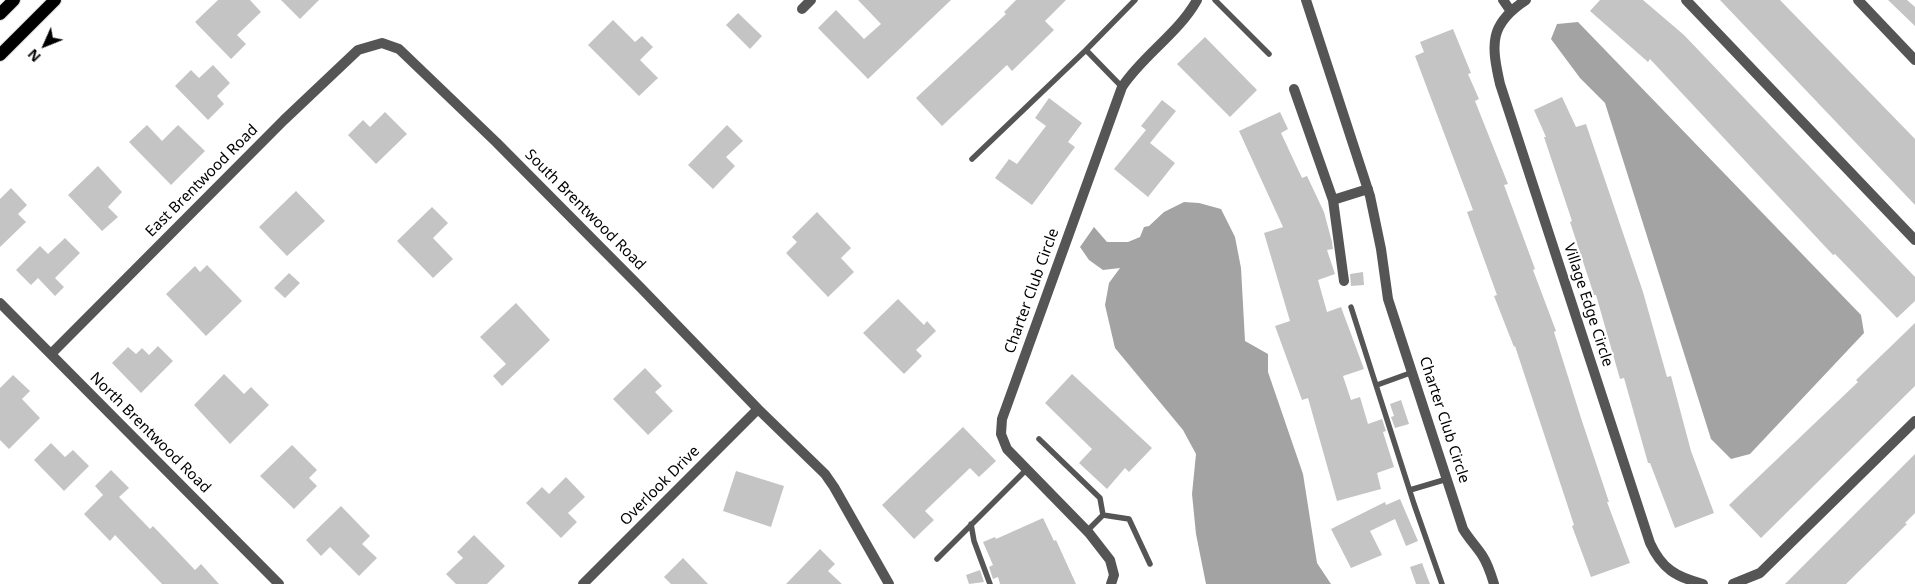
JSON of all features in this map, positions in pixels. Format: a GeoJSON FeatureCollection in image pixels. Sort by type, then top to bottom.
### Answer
{"type":"FeatureCollection","features":[{"type":"Feature","properties":{"kind":"main road"},"geometry":{"type":"LineString","coordinates":[[0,14],[14,0]]}},
{"type":"Feature","properties":{"kind":"main road"},"geometry":{"type":"LineString","coordinates":[[0,54],[54,0]]}},
{"type":"Feature","properties":{"kind":"street"},"geometry":{"type":"LineString","coordinates":[[802,9],[811,0]]}},
{"type":"Feature","properties":{"kind":"street","name":"Charter Club Circle"},"geometry":{"type":"LineString","coordinates":[[1111,584],[1114,575],[1110,560],[1087,531],[1007,449],[1001,434],[1002,419],[1122,87],[1130,74],[1186,17],[1196,0]]}},
{"type":"Feature","properties":{"kind":"street","name":"Charter Club Circle"},"geometry":{"type":"LineString","coordinates":[[1306,0],[1368,190],[1381,249],[1388,298],[1463,529],[1471,543],[1482,555],[1494,584]]}},
{"type":"Feature","properties":{"kind":"street"},"geometry":{"type":"LineString","coordinates":[[1503,0],[1510,10]]}},
{"type":"Feature","properties":{"kind":"street","name":"Village Edge Circle"},"geometry":{"type":"LineString","coordinates":[[1526,0],[1510,10],[1500,24],[1495,42],[1494,61],[1500,84],[1650,544],[1662,565],[1671,572],[1703,584]]}},
{"type":"Feature","properties":{"kind":"street"},"geometry":{"type":"LineString","coordinates":[[1686,0],[1915,240]]}},
{"type":"Feature","properties":{"kind":"street"},"geometry":{"type":"LineString","coordinates":[[1858,0],[1915,60]]}},
{"type":"Feature","properties":{"kind":"street","name":"East Brentwood Road"},"geometry":{"type":"LineString","coordinates":[[51,354],[358,50],[382,43]]}},
{"type":"Feature","properties":{"kind":"street","name":"South Brentwood Road"},"geometry":{"type":"LineString","coordinates":[[382,43],[399,49],[496,142],[689,336],[758,409],[825,474],[889,584]]}},
{"type":"Feature","properties":{"kind":"street"},"geometry":{"type":"LineString","coordinates":[[1294,89],[1333,200],[1344,281]]}},
{"type":"Feature","properties":{"kind":"street"},"geometry":{"type":"LineString","coordinates":[[1333,200],[1368,190]]}},
{"type":"Feature","properties":{"kind":"street","name":"North Brentwood Road"},"geometry":{"type":"LineString","coordinates":[[0,303],[279,584]]}},
{"type":"Feature","properties":{"kind":"street","name":"Overlook Drive"},"geometry":{"type":"LineString","coordinates":[[583,584],[758,409]]}},
{"type":"Feature","properties":{"kind":"street"},"geometry":{"type":"LineString","coordinates":[[1733,584],[1760,573],[1915,421]]}},
{"type":"Feature","properties":{"kind":"lane"},"geometry":{"type":"LineString","coordinates":[[972,159],[1086,50],[1135,0]]}},
{"type":"Feature","properties":{"kind":"lane"},"geometry":{"type":"LineString","coordinates":[[1216,0],[1269,54]]}},
{"type":"Feature","properties":{"kind":"lane"},"geometry":{"type":"LineString","coordinates":[[1086,50],[1122,87]]}},
{"type":"Feature","properties":{"kind":"lane"},"geometry":{"type":"LineString","coordinates":[[1351,307],[1442,584]]}},
{"type":"Feature","properties":{"kind":"lane"},"geometry":{"type":"LineString","coordinates":[[1377,385],[1413,372]]}},
{"type":"Feature","properties":{"kind":"lane"},"geometry":{"type":"LineString","coordinates":[[1039,439],[1100,498],[1103,515]]}},
{"type":"Feature","properties":{"kind":"lane"},"geometry":{"type":"LineString","coordinates":[[937,559],[1026,470]]}},
{"type":"Feature","properties":{"kind":"lane"},"geometry":{"type":"LineString","coordinates":[[1410,490],[1447,479]]}},
{"type":"Feature","properties":{"kind":"lane"},"geometry":{"type":"LineString","coordinates":[[1087,531],[1103,515]]}},
{"type":"Feature","properties":{"kind":"lane"},"geometry":{"type":"LineString","coordinates":[[1103,515],[1129,519],[1150,564]]}},
{"type":"Feature","properties":{"kind":"lane"},"geometry":{"type":"LineString","coordinates":[[971,524],[974,540],[990,584]]}},
{"type":"Feature","properties":{"kind":"shaded area"},"geometry":{"type":"Polygon","coordinates":[[[1578,22],[1861,315],[1864,333],[1750,454],[1731,459],[1711,439],[1605,103],[1580,78],[1551,39],[1557,24],[1578,22]]]}},
{"type":"Feature","properties":{"kind":"shaded area"},"geometry":{"type":"Polygon","coordinates":[[[1184,202],[1199,203],[1221,209],[1235,237],[1241,268],[1245,341],[1268,354],[1268,372],[1303,474],[1317,563],[1331,584],[1206,584],[1196,534],[1192,494],[1196,454],[1183,430],[1115,348],[1105,305],[1109,283],[1120,268],[1103,270],[1089,260],[1080,247],[1094,227],[1107,242],[1128,242],[1140,237],[1144,227],[1149,226],[1164,212],[1184,202]]]}},
{"type":"Feature","properties":{"kind":"building"},"geometry":{"type":"Polygon","coordinates":[[[218,0],[250,0],[261,12],[237,35],[246,44],[231,59],[195,22],[218,0]]]}},
{"type":"Feature","properties":{"kind":"building"},"geometry":{"type":"Polygon","coordinates":[[[281,0],[319,0],[300,19],[281,0]]]}},
{"type":"Feature","properties":{"kind":"building"},"geometry":{"type":"Polygon","coordinates":[[[858,0],[951,0],[868,79],[818,28],[836,10],[864,39],[881,24],[858,0]]]}},
{"type":"Feature","properties":{"kind":"building"},"geometry":{"type":"Polygon","coordinates":[[[1016,0],[1066,0],[1045,21],[1054,30],[1012,71],[1007,65],[942,126],[916,98],[1006,14],[1004,12],[1016,0]]]}},
{"type":"Feature","properties":{"kind":"building"},"geometry":{"type":"Polygon","coordinates":[[[1600,0],[1643,0],[1684,35],[1915,277],[1915,301],[1897,318],[1835,254],[1833,255],[1650,59],[1648,62],[1590,11],[1600,0]]]}},
{"type":"Feature","properties":{"kind":"building"},"geometry":{"type":"Polygon","coordinates":[[[1720,0],[1780,0],[1915,139],[1915,205],[1720,0]]]}},
{"type":"Feature","properties":{"kind":"building"},"geometry":{"type":"Polygon","coordinates":[[[1888,0],[1907,0],[1915,7],[1915,26],[1888,0]]]}},
{"type":"Feature","properties":{"kind":"building"},"geometry":{"type":"Polygon","coordinates":[[[738,13],[762,36],[750,49],[726,25],[738,13]]]}},
{"type":"Feature","properties":{"kind":"building"},"geometry":{"type":"Polygon","coordinates":[[[613,20],[635,42],[642,36],[653,47],[640,60],[658,78],[639,96],[588,45],[613,20]]]}},
{"type":"Feature","properties":{"kind":"building"},"geometry":{"type":"Polygon","coordinates":[[[1453,29],[1471,73],[1468,74],[1479,99],[1475,101],[1508,184],[1504,185],[1556,331],[1554,332],[1609,502],[1607,502],[1630,563],[1591,577],[1572,526],[1574,525],[1515,346],[1494,296],[1497,295],[1467,212],[1473,210],[1415,56],[1424,52],[1420,42],[1453,29]]]}},
{"type":"Feature","properties":{"kind":"building"},"geometry":{"type":"Polygon","coordinates":[[[1205,37],[1257,90],[1230,117],[1177,64],[1205,37]]]}},
{"type":"Feature","properties":{"kind":"building"},"geometry":{"type":"Polygon","coordinates":[[[213,65],[230,83],[217,96],[224,104],[208,120],[175,86],[191,70],[199,78],[213,65]]]}},
{"type":"Feature","properties":{"kind":"building"},"geometry":{"type":"Polygon","coordinates":[[[1562,97],[1576,127],[1586,124],[1643,292],[1667,377],[1671,376],[1691,451],[1714,513],[1675,528],[1650,463],[1648,463],[1624,378],[1620,379],[1596,295],[1594,295],[1544,137],[1546,137],[1534,110],[1562,97]]]}},
{"type":"Feature","properties":{"kind":"building"},"geometry":{"type":"Polygon","coordinates":[[[1049,98],[1082,123],[1068,142],[1075,147],[1032,205],[995,178],[1009,159],[1017,164],[1046,126],[1035,118],[1049,98]]]}},
{"type":"Feature","properties":{"kind":"building"},"geometry":{"type":"Polygon","coordinates":[[[1162,100],[1176,111],[1150,143],[1175,163],[1148,197],[1114,169],[1146,130],[1141,126],[1162,100]]]}},
{"type":"Feature","properties":{"kind":"building"},"geometry":{"type":"Polygon","coordinates":[[[385,112],[407,134],[376,164],[348,135],[363,120],[370,127],[385,112]]]}},
{"type":"Feature","properties":{"kind":"building"},"geometry":{"type":"Polygon","coordinates":[[[1280,112],[1288,129],[1281,133],[1302,178],[1307,176],[1324,212],[1332,242],[1333,249],[1327,250],[1335,274],[1318,280],[1327,312],[1341,307],[1364,369],[1343,376],[1351,400],[1360,397],[1368,424],[1382,419],[1386,431],[1383,432],[1394,467],[1377,473],[1381,489],[1337,501],[1308,398],[1302,400],[1275,326],[1290,321],[1264,233],[1283,227],[1239,131],[1280,112]]]}},
{"type":"Feature","properties":{"kind":"building"},"geometry":{"type":"Polygon","coordinates":[[[147,125],[162,141],[178,125],[205,151],[171,185],[129,142],[147,125]]]}},
{"type":"Feature","properties":{"kind":"building"},"geometry":{"type":"Polygon","coordinates":[[[727,125],[743,141],[726,157],[735,166],[713,189],[688,165],[727,125]]]}},
{"type":"Feature","properties":{"kind":"building"},"geometry":{"type":"Polygon","coordinates":[[[98,166],[122,192],[108,207],[118,217],[102,231],[68,195],[98,166]]]}},
{"type":"Feature","properties":{"kind":"building"},"geometry":{"type":"Polygon","coordinates":[[[11,188],[27,205],[18,214],[26,222],[0,247],[0,199],[11,188]]]}},
{"type":"Feature","properties":{"kind":"building"},"geometry":{"type":"Polygon","coordinates":[[[296,191],[325,221],[287,256],[259,227],[296,191]]]}},
{"type":"Feature","properties":{"kind":"building"},"geometry":{"type":"Polygon","coordinates":[[[432,207],[448,223],[433,238],[453,259],[433,278],[397,241],[432,207]]]}},
{"type":"Feature","properties":{"kind":"building"},"geometry":{"type":"Polygon","coordinates":[[[817,212],[851,248],[841,258],[854,272],[828,297],[786,253],[797,242],[792,237],[817,212]]]}},
{"type":"Feature","properties":{"kind":"building"},"geometry":{"type":"Polygon","coordinates":[[[65,238],[80,253],[55,278],[64,287],[55,296],[38,278],[31,285],[16,270],[40,246],[48,254],[65,238]]]}},
{"type":"Feature","properties":{"kind":"building"},"geometry":{"type":"Polygon","coordinates":[[[207,265],[242,301],[206,336],[166,294],[195,266],[200,272],[207,265]]]}},
{"type":"Feature","properties":{"kind":"building"},"geometry":{"type":"Polygon","coordinates":[[[1363,272],[1364,285],[1351,286],[1350,274],[1363,272]]]}},
{"type":"Feature","properties":{"kind":"building"},"geometry":{"type":"Polygon","coordinates":[[[289,273],[300,283],[285,298],[274,288],[289,273]]]}},
{"type":"Feature","properties":{"kind":"building"},"geometry":{"type":"Polygon","coordinates":[[[898,299],[924,325],[927,321],[936,331],[916,350],[922,356],[904,374],[863,333],[898,299]]]}},
{"type":"Feature","properties":{"kind":"building"},"geometry":{"type":"Polygon","coordinates":[[[516,303],[550,340],[502,386],[493,376],[506,364],[480,337],[516,303]]]}},
{"type":"Feature","properties":{"kind":"building"},"geometry":{"type":"Polygon","coordinates":[[[1915,323],[1915,386],[1761,538],[1729,505],[1858,382],[1856,380],[1915,323]]]}},
{"type":"Feature","properties":{"kind":"building"},"geometry":{"type":"Polygon","coordinates":[[[158,346],[173,361],[141,393],[112,363],[128,347],[136,354],[142,348],[149,355],[158,346]]]}},
{"type":"Feature","properties":{"kind":"building"},"geometry":{"type":"Polygon","coordinates":[[[645,368],[662,386],[655,392],[673,411],[648,435],[613,399],[645,368]]]}},
{"type":"Feature","properties":{"kind":"building"},"geometry":{"type":"Polygon","coordinates":[[[224,374],[244,394],[251,387],[269,405],[230,444],[194,405],[224,374]]]}},
{"type":"Feature","properties":{"kind":"building"},"geometry":{"type":"Polygon","coordinates":[[[1072,374],[1152,448],[1129,472],[1125,468],[1107,489],[1079,463],[1092,449],[1045,403],[1072,374]]]}},
{"type":"Feature","properties":{"kind":"building"},"geometry":{"type":"Polygon","coordinates":[[[13,375],[30,391],[22,399],[40,418],[9,449],[0,440],[0,388],[13,375]]]}},
{"type":"Feature","properties":{"kind":"building"},"geometry":{"type":"Polygon","coordinates":[[[1401,400],[1409,424],[1395,428],[1391,417],[1394,416],[1390,404],[1401,400]]]}},
{"type":"Feature","properties":{"kind":"building"},"geometry":{"type":"Polygon","coordinates":[[[963,427],[996,461],[979,477],[970,468],[925,511],[934,520],[914,539],[882,505],[963,427]]]}},
{"type":"Feature","properties":{"kind":"building"},"geometry":{"type":"Polygon","coordinates":[[[51,443],[65,457],[73,450],[89,466],[64,491],[34,460],[51,443]]]}},
{"type":"Feature","properties":{"kind":"building"},"geometry":{"type":"Polygon","coordinates":[[[292,445],[317,470],[309,478],[317,486],[294,509],[260,476],[292,445]]]}},
{"type":"Feature","properties":{"kind":"building"},"geometry":{"type":"Polygon","coordinates":[[[1915,454],[1915,513],[1905,523],[1907,524],[1846,584],[1785,584],[1915,454]]]}},
{"type":"Feature","properties":{"kind":"building"},"geometry":{"type":"Polygon","coordinates":[[[111,470],[129,488],[119,497],[150,529],[153,526],[195,570],[201,564],[219,584],[162,584],[115,535],[110,541],[84,514],[103,495],[95,486],[111,470]]]}},
{"type":"Feature","properties":{"kind":"building"},"geometry":{"type":"Polygon","coordinates":[[[736,471],[784,486],[771,527],[723,511],[736,471]]]}},
{"type":"Feature","properties":{"kind":"building"},"geometry":{"type":"Polygon","coordinates":[[[566,477],[585,497],[568,513],[577,522],[561,538],[526,503],[542,487],[549,494],[566,477]]]}},
{"type":"Feature","properties":{"kind":"building"},"geometry":{"type":"Polygon","coordinates":[[[1400,499],[1418,541],[1406,546],[1395,519],[1370,531],[1382,555],[1351,568],[1331,529],[1385,502],[1386,505],[1400,499]]]}},
{"type":"Feature","properties":{"kind":"building"},"geometry":{"type":"Polygon","coordinates":[[[341,506],[370,536],[362,544],[377,558],[359,576],[330,547],[321,556],[306,540],[341,506]]]}},
{"type":"Feature","properties":{"kind":"building"},"geometry":{"type":"Polygon","coordinates":[[[1043,518],[1054,541],[1056,540],[1076,584],[1000,584],[998,577],[993,579],[989,567],[993,565],[983,542],[995,537],[996,539],[1043,518]]]}},
{"type":"Feature","properties":{"kind":"building"},"geometry":{"type":"Polygon","coordinates":[[[474,535],[505,566],[487,584],[456,584],[446,574],[463,558],[457,552],[474,535]]]}},
{"type":"Feature","properties":{"kind":"building"},"geometry":{"type":"Polygon","coordinates":[[[820,549],[835,564],[828,571],[842,584],[786,584],[820,549]]]}},
{"type":"Feature","properties":{"kind":"building"},"geometry":{"type":"Polygon","coordinates":[[[683,558],[708,584],[671,584],[664,577],[683,558]]]}},
{"type":"Feature","properties":{"kind":"building"},"geometry":{"type":"Polygon","coordinates":[[[1422,563],[1430,584],[1416,584],[1410,567],[1422,563]]]}},
{"type":"Feature","properties":{"kind":"building"},"geometry":{"type":"Polygon","coordinates":[[[980,570],[984,582],[969,584],[966,575],[980,570]]]}}]}
